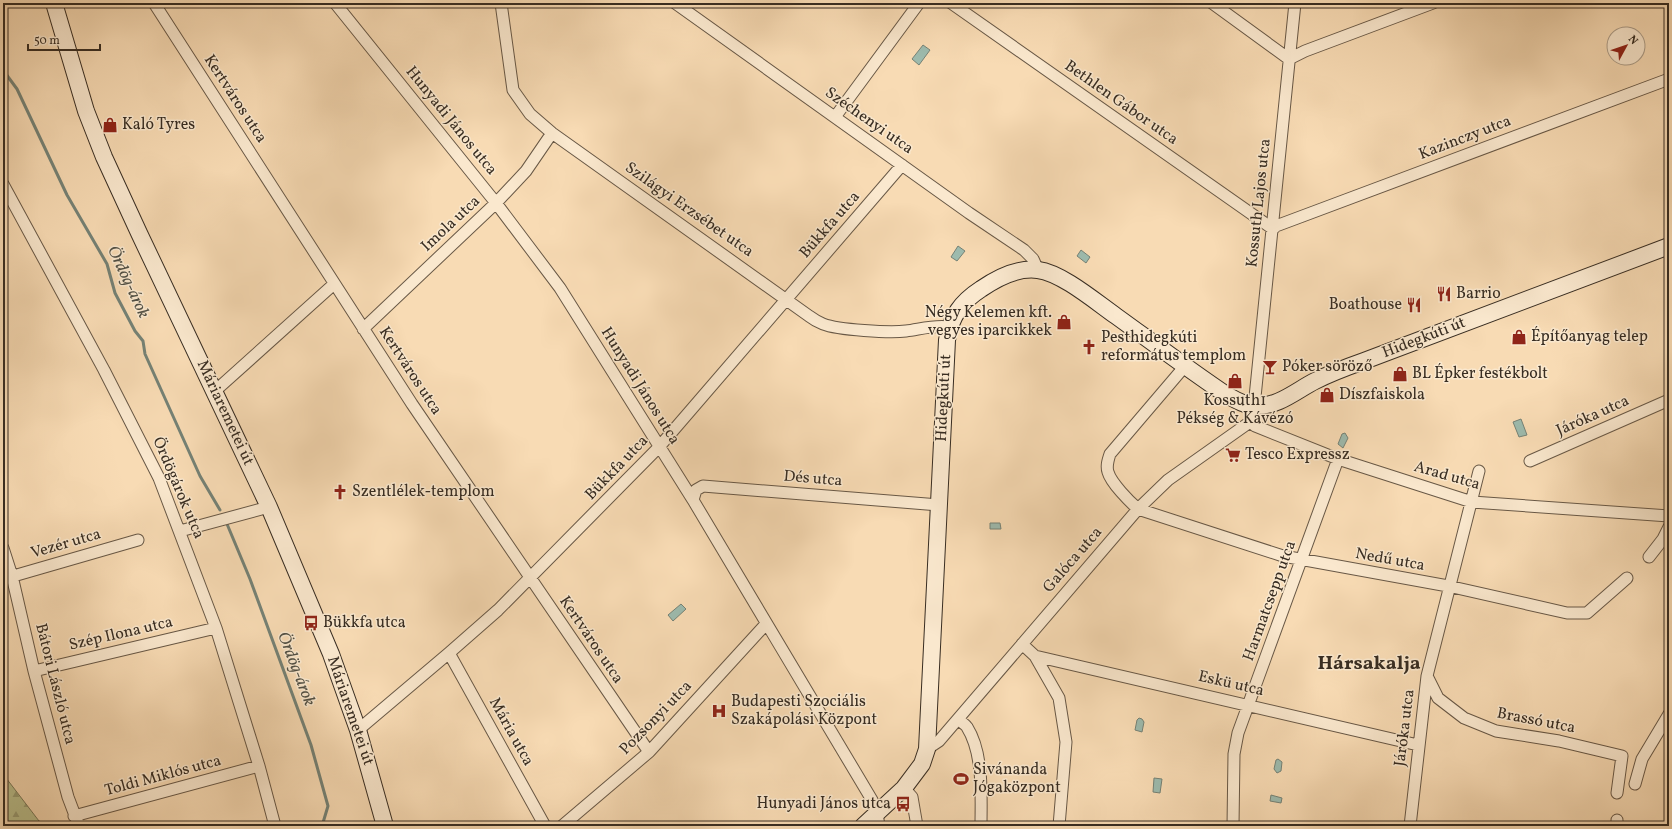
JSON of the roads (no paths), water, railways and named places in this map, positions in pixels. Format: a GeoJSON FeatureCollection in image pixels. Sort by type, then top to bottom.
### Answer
{"type":"FeatureCollection","features":[{"type":"Feature","properties":{"kind":"main road","name":"Máriaremetei út"},"geometry":{"type":"LineString","coordinates":[[54,3],[86,111],[104,157],[269,506],[331,654],[358,730],[385,826]]}},
{"type":"Feature","properties":{"kind":"main road","name":"Hidegkúti út"},"geometry":{"type":"LineString","coordinates":[[863,826],[878,819],[904,788],[922,764],[927,749],[934,505],[947,340],[949,327],[953,317],[966,300],[988,284],[1013,272],[1024,270],[1038,270],[1050,274],[1073,286],[1225,394],[1239,402],[1254,406],[1273,404],[1316,381],[1339,371],[1669,246]]}},
{"type":"Feature","properties":{"kind":"street","name":"Kertváros utca"},"geometry":{"type":"LineString","coordinates":[[154,3],[413,405],[649,752]]}},
{"type":"Feature","properties":{"kind":"street","name":"Hunyadi János utca"},"geometry":{"type":"LineString","coordinates":[[336,3],[496,203],[560,288],[693,500],[872,800],[878,819]]}},
{"type":"Feature","properties":{"kind":"street","name":"Szilágyi Erzsébet utca"},"geometry":{"type":"LineString","coordinates":[[501,3],[513,90],[530,114],[552,133],[809,316],[823,324],[837,327],[890,331],[906,331],[935,326],[949,327]]}},
{"type":"Feature","properties":{"kind":"street","name":"Széchenyi utca"},"geometry":{"type":"LineString","coordinates":[[675,3],[969,213],[1024,250],[1033,258],[1038,270]]}},
{"type":"Feature","properties":{"kind":"street"},"geometry":{"type":"LineString","coordinates":[[835,117],[919,3]]}},
{"type":"Feature","properties":{"kind":"street","name":"Bethlen Gábor utca"},"geometry":{"type":"LineString","coordinates":[[951,3],[1273,229]]}},
{"type":"Feature","properties":{"kind":"street"},"geometry":{"type":"LineString","coordinates":[[1212,3],[1289,59],[1305,51],[1433,3]]}},
{"type":"Feature","properties":{"kind":"street","name":"Kossuth Lajos utca"},"geometry":{"type":"LineString","coordinates":[[1254,406],[1295,3]]}},
{"type":"Feature","properties":{"kind":"street","name":"Kazinczy utca"},"geometry":{"type":"LineString","coordinates":[[1273,229],[1276,226],[1669,78]]}},
{"type":"Feature","properties":{"kind":"street","name":"Imola utca"},"geometry":{"type":"LineString","coordinates":[[363,329],[496,203],[526,171],[552,133]]}},
{"type":"Feature","properties":{"kind":"street","name":"Bükkfa utca"},"geometry":{"type":"LineString","coordinates":[[358,730],[449,653],[530,578],[659,448],[902,165]]}},
{"type":"Feature","properties":{"kind":"street","name":"Ördögárok utca"},"geometry":{"type":"LineString","coordinates":[[3,184],[104,370],[156,471],[216,628],[259,766],[274,826]]}},
{"type":"Feature","properties":{"kind":"street"},"geometry":{"type":"LineString","coordinates":[[215,391],[334,284]]}},
{"type":"Feature","properties":{"kind":"street"},"geometry":{"type":"LineString","coordinates":[[1138,509],[1108,473],[1107,462],[1110,454],[1185,366]]}},
{"type":"Feature","properties":{"kind":"street","name":"Járóka utca"},"geometry":{"type":"LineString","coordinates":[[1530,461],[1669,400]]}},
{"type":"Feature","properties":{"kind":"street"},"geometry":{"type":"LineString","coordinates":[[1250,422],[1254,406]]}},
{"type":"Feature","properties":{"kind":"street","name":"Galóca utca"},"geometry":{"type":"LineString","coordinates":[[927,749],[939,741],[1138,509],[1168,480],[1250,422]]}},
{"type":"Feature","properties":{"kind":"street","name":"Arad utca"},"geometry":{"type":"LineString","coordinates":[[1250,422],[1254,426],[1338,459],[1472,502],[1669,516]]}},
{"type":"Feature","properties":{"kind":"street","name":"Harmatcsepp utca"},"geometry":{"type":"LineString","coordinates":[[1233,826],[1234,754],[1238,733],[1338,459]]}},
{"type":"Feature","properties":{"kind":"street","name":"Járóka utca"},"geometry":{"type":"LineString","coordinates":[[1410,826],[1427,676],[1448,586],[1472,502],[1479,471]]}},
{"type":"Feature","properties":{"kind":"street","name":"Dés utca"},"geometry":{"type":"LineString","coordinates":[[693,500],[696,490],[703,486],[934,505]]}},
{"type":"Feature","properties":{"kind":"street"},"geometry":{"type":"LineString","coordinates":[[180,531],[269,506]]}},
{"type":"Feature","properties":{"kind":"street","name":"Nedű utca"},"geometry":{"type":"LineString","coordinates":[[1138,509],[1283,556],[1448,586],[1567,613],[1587,613],[1627,578]]}},
{"type":"Feature","properties":{"kind":"street"},"geometry":{"type":"LineString","coordinates":[[1649,557],[1664,539],[1669,527]]}},
{"type":"Feature","properties":{"kind":"street","name":"Vezér utca"},"geometry":{"type":"LineString","coordinates":[[7,578],[138,540]]}},
{"type":"Feature","properties":{"kind":"street","name":"Bátori László utca"},"geometry":{"type":"LineString","coordinates":[[3,548],[7,578],[77,821]]}},
{"type":"Feature","properties":{"kind":"street","name":"Pozsonyi utca"},"geometry":{"type":"LineString","coordinates":[[562,826],[649,752],[766,624]]}},
{"type":"Feature","properties":{"kind":"street","name":"Szép Ilona utca"},"geometry":{"type":"LineString","coordinates":[[34,671],[216,628]]}},
{"type":"Feature","properties":{"kind":"street"},"geometry":{"type":"LineString","coordinates":[[1022,644],[1036,656],[1059,698],[1064,721],[1066,742],[1059,826]]}},
{"type":"Feature","properties":{"kind":"street","name":"Mária utca"},"geometry":{"type":"LineString","coordinates":[[449,653],[545,826]]}},
{"type":"Feature","properties":{"kind":"street","name":"Eskü utca"},"geometry":{"type":"LineString","coordinates":[[1036,656],[1249,704],[1418,745]]}},
{"type":"Feature","properties":{"kind":"street","name":"Brassó utca"},"geometry":{"type":"LineString","coordinates":[[1427,676],[1438,698],[1464,718],[1496,732],[1559,741],[1622,756],[1617,793]]}},
{"type":"Feature","properties":{"kind":"street"},"geometry":{"type":"LineString","coordinates":[[1635,784],[1642,759],[1669,714]]}},
{"type":"Feature","properties":{"kind":"street"},"geometry":{"type":"LineString","coordinates":[[958,719],[966,726],[977,755],[981,784],[981,826]]}},
{"type":"Feature","properties":{"kind":"street","name":"Toldi Miklós utca"},"geometry":{"type":"LineString","coordinates":[[77,821],[259,766]]}},
{"type":"Feature","properties":{"kind":"street"},"geometry":{"type":"LineString","coordinates":[[904,788],[912,797],[917,826]]}},
{"type":"Feature","properties":{"kind":"waterway","name":"Ördög-árok"},"geometry":{"type":"LineString","coordinates":[[3,70],[17,89],[67,195],[107,264],[115,293],[135,331],[143,341],[145,354],[200,476],[220,510]]}},
{"type":"Feature","properties":{"kind":"waterway","name":"Ördög-árok"},"geometry":{"type":"LineString","coordinates":[[227,524],[250,579],[311,745],[328,806],[322,826]]}},
{"type":"Feature","properties":{"kind":"place","name":"Kaló Tyres"},"geometry":{"type":"Point","coordinates":[110,125]}},
{"type":"Feature","properties":{"kind":"place","name":"Barrio"},"geometry":{"type":"Point","coordinates":[1444,294]}},
{"type":"Feature","properties":{"kind":"place","name":"Boathouse"},"geometry":{"type":"Point","coordinates":[1414,305]}},
{"type":"Feature","properties":{"kind":"place","name":"Négy Kelemen kft. vegyes iparcikkek"},"geometry":{"type":"Point","coordinates":[1064,322]}},
{"type":"Feature","properties":{"kind":"place","name":"Építőanyag telep"},"geometry":{"type":"Point","coordinates":[1519,337]}},
{"type":"Feature","properties":{"kind":"place","name":"Pesthidegkúti református templom"},"geometry":{"type":"Point","coordinates":[1089,347]}},
{"type":"Feature","properties":{"kind":"place","name":"Póker söröző"},"geometry":{"type":"Point","coordinates":[1270,367]}},
{"type":"Feature","properties":{"kind":"place","name":"BL Épker festékbolt"},"geometry":{"type":"Point","coordinates":[1400,374]}},
{"type":"Feature","properties":{"kind":"place","name":"Kossuth1 Pékség & Kávézó"},"geometry":{"type":"Point","coordinates":[1235,381]}},
{"type":"Feature","properties":{"kind":"place","name":"Díszfaiskola"},"geometry":{"type":"Point","coordinates":[1327,395]}},
{"type":"Feature","properties":{"kind":"place","name":"Tesco Expressz"},"geometry":{"type":"Point","coordinates":[1233,455]}},
{"type":"Feature","properties":{"kind":"place","name":"Szentlélek-templom"},"geometry":{"type":"Point","coordinates":[340,492]}},
{"type":"Feature","properties":{"kind":"place","name":"Bükkfa utca"},"geometry":{"type":"Point","coordinates":[311,623]}},
{"type":"Feature","properties":{"kind":"place","name":"Budapesti Szociális Szakápolási Központ"},"geometry":{"type":"Point","coordinates":[719,711]}},
{"type":"Feature","properties":{"kind":"place","name":"Sivánanda Jógaközpont"},"geometry":{"type":"Point","coordinates":[961,779]}},
{"type":"Feature","properties":{"kind":"place","name":"Hunyadi János utca"},"geometry":{"type":"Point","coordinates":[903,804]}},
{"type":"Feature","properties":{"kind":"district","name":"Hársakalja"},"geometry":{"type":"Point","coordinates":[1369,664]}}]}
